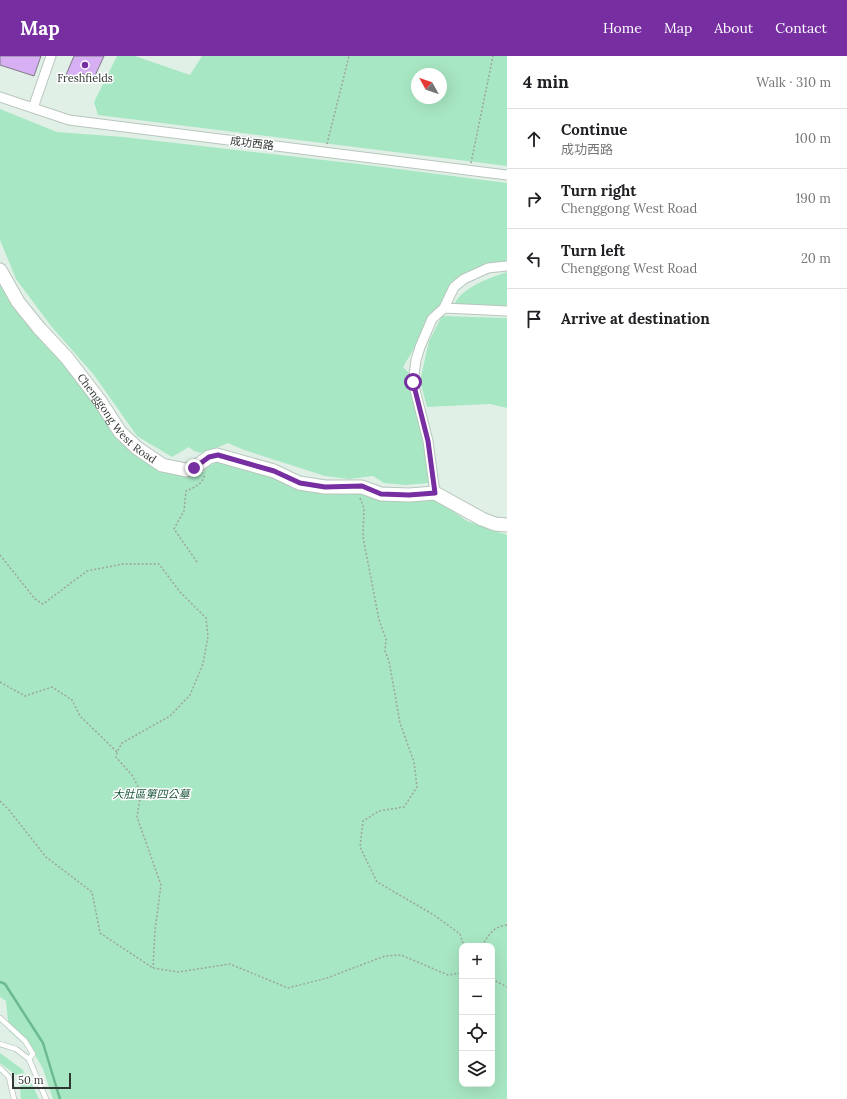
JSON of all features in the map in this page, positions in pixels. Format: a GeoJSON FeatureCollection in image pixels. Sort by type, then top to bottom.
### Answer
{"type":"FeatureCollection","features":[{"type":"Feature","properties":{"kind":"street"},"geometry":{"type":"LineString","coordinates":[[33,108],[51,56]]}},
{"type":"Feature","properties":{"kind":"street","name":"成功西路"},"geometry":{"type":"LineString","coordinates":[[0,97],[68,120],[507,175]]}},
{"type":"Feature","properties":{"kind":"street"},"geometry":{"type":"LineString","coordinates":[[507,266],[488,268],[464,279],[454,287],[444,308],[432,319],[416,360],[413,382],[428,441],[435,493],[482,519],[495,524],[507,525]]}},
{"type":"Feature","properties":{"kind":"street","name":"Chenggong West Road"},"geometry":{"type":"LineString","coordinates":[[0,270],[18,302],[88,383],[120,432],[128,441],[162,465],[186,470],[194,468],[209,457],[218,455],[274,471],[300,483],[325,487],[362,486],[381,494],[409,495],[435,493]]}},
{"type":"Feature","properties":{"kind":"street"},"geometry":{"type":"LineString","coordinates":[[444,308],[507,311]]}},
{"type":"Feature","properties":{"kind":"lane"},"geometry":{"type":"LineString","coordinates":[[0,1018],[25,1041],[33,1054],[29,1059]]}},
{"type":"Feature","properties":{"kind":"lane"},"geometry":{"type":"LineString","coordinates":[[0,1044],[16,1049],[29,1059],[46,1099]]}},
{"type":"Feature","properties":{"kind":"lane"},"geometry":{"type":"LineString","coordinates":[[0,1068],[9,1077],[14,1099]]}},
{"type":"Feature","properties":{"kind":"path"},"geometry":{"type":"LineString","coordinates":[[325,152],[349,56]]}},
{"type":"Feature","properties":{"kind":"path"},"geometry":{"type":"LineString","coordinates":[[469,170],[493,56]]}},
{"type":"Feature","properties":{"kind":"path"},"geometry":{"type":"LineString","coordinates":[[197,562],[174,529],[184,511],[186,491],[200,485],[205,476],[204,460]]}},
{"type":"Feature","properties":{"kind":"path"},"geometry":{"type":"LineString","coordinates":[[349,486],[360,498],[364,508],[364,544],[379,620],[386,639],[385,651],[389,661],[400,723],[414,762],[417,787],[404,807],[379,811],[363,821],[360,847],[377,882],[434,915],[460,934],[463,943]]}},
{"type":"Feature","properties":{"kind":"path"},"geometry":{"type":"LineString","coordinates":[[0,555],[35,599],[43,604],[87,571],[123,564],[159,564],[180,592],[206,618],[208,636],[203,664],[190,695],[170,716],[122,743],[116,757],[132,775],[141,792],[137,818],[161,885],[155,930],[153,968]]}},
{"type":"Feature","properties":{"kind":"path"},"geometry":{"type":"LineString","coordinates":[[0,682],[25,696],[52,687],[72,700],[80,716],[117,752]]}},
{"type":"Feature","properties":{"kind":"path"},"geometry":{"type":"LineString","coordinates":[[0,802],[10,810],[46,857],[92,892],[100,933],[153,968],[178,972],[230,964],[288,988],[327,978],[385,956],[401,955],[448,975],[459,973]]}},
{"type":"Feature","properties":{"kind":"path"},"geometry":{"type":"LineString","coordinates":[[484,943],[488,935],[498,926],[507,925]]}},
{"type":"Feature","properties":{"kind":"path"},"geometry":{"type":"LineString","coordinates":[[495,981],[507,987]]}},
{"type":"Feature","properties":{"kind":"green space"},"geometry":{"type":"Polygon","coordinates":[[[117,56],[135,56],[190,75],[202,56],[507,56],[507,166],[98,115],[94,102],[117,56]]]}},
{"type":"Feature","properties":{"kind":"green space"},"geometry":{"type":"Polygon","coordinates":[[[0,109],[57,132],[123,137],[359,164],[507,183],[507,263],[462,282],[438,308],[403,367],[413,377],[435,481],[430,483],[405,485],[384,483],[373,476],[349,479],[325,476],[244,450],[228,443],[203,453],[198,453],[189,447],[172,457],[137,436],[94,375],[51,326],[16,279],[0,240],[0,109]]]}},
{"type":"Feature","properties":{"kind":"green space","name":"大肚區第四公墓"},"geometry":{"type":"Polygon","coordinates":[[[0,262],[10,283],[140,452],[196,473],[203,472],[208,466],[226,459],[327,490],[437,500],[467,521],[507,535],[507,1099],[53,1099],[43,1069],[34,1053],[9,1031],[6,1001],[0,997],[0,262]]]}},
{"type":"Feature","properties":{"kind":"green space"},"geometry":{"type":"Polygon","coordinates":[[[507,272],[507,310],[452,308],[456,301],[468,289],[483,281],[507,272]]]}},
{"type":"Feature","properties":{"kind":"green space"},"geometry":{"type":"Polygon","coordinates":[[[442,316],[507,318],[507,408],[490,404],[427,407],[420,381],[429,341],[442,316]]]}},
{"type":"Feature","properties":{"kind":"green space"},"geometry":{"type":"Polygon","coordinates":[[[0,1053],[22,1069],[39,1099],[21,1099],[19,1077],[0,1063],[0,1053]]]}},
{"type":"Feature","properties":{"kind":"building"},"geometry":{"type":"Polygon","coordinates":[[[0,56],[41,56],[34,76],[0,65],[0,56]]]}},
{"type":"Feature","properties":{"kind":"building","name":"Freshfields"},"geometry":{"type":"Polygon","coordinates":[[[74,56],[104,56],[93,80],[82,73],[78,81],[66,75],[74,56]]]}},
{"type":"Feature","properties":{"kind":"waterway"},"geometry":{"type":"LineString","coordinates":[[0,982],[5,984],[43,1043],[60,1099]]}},
{"type":"Feature","properties":{"kind":"place","name":"Freshfields"},"geometry":{"type":"Point","coordinates":[85,65]}},
{"type":"Feature","properties":{"kind":"route"},"geometry":{"type":"LineString","coordinates":[[194,468],[209,457],[218,455],[274,471],[300,483],[325,487],[362,486],[381,494],[409,495],[435,493],[428,441],[413,382]]}}]}
